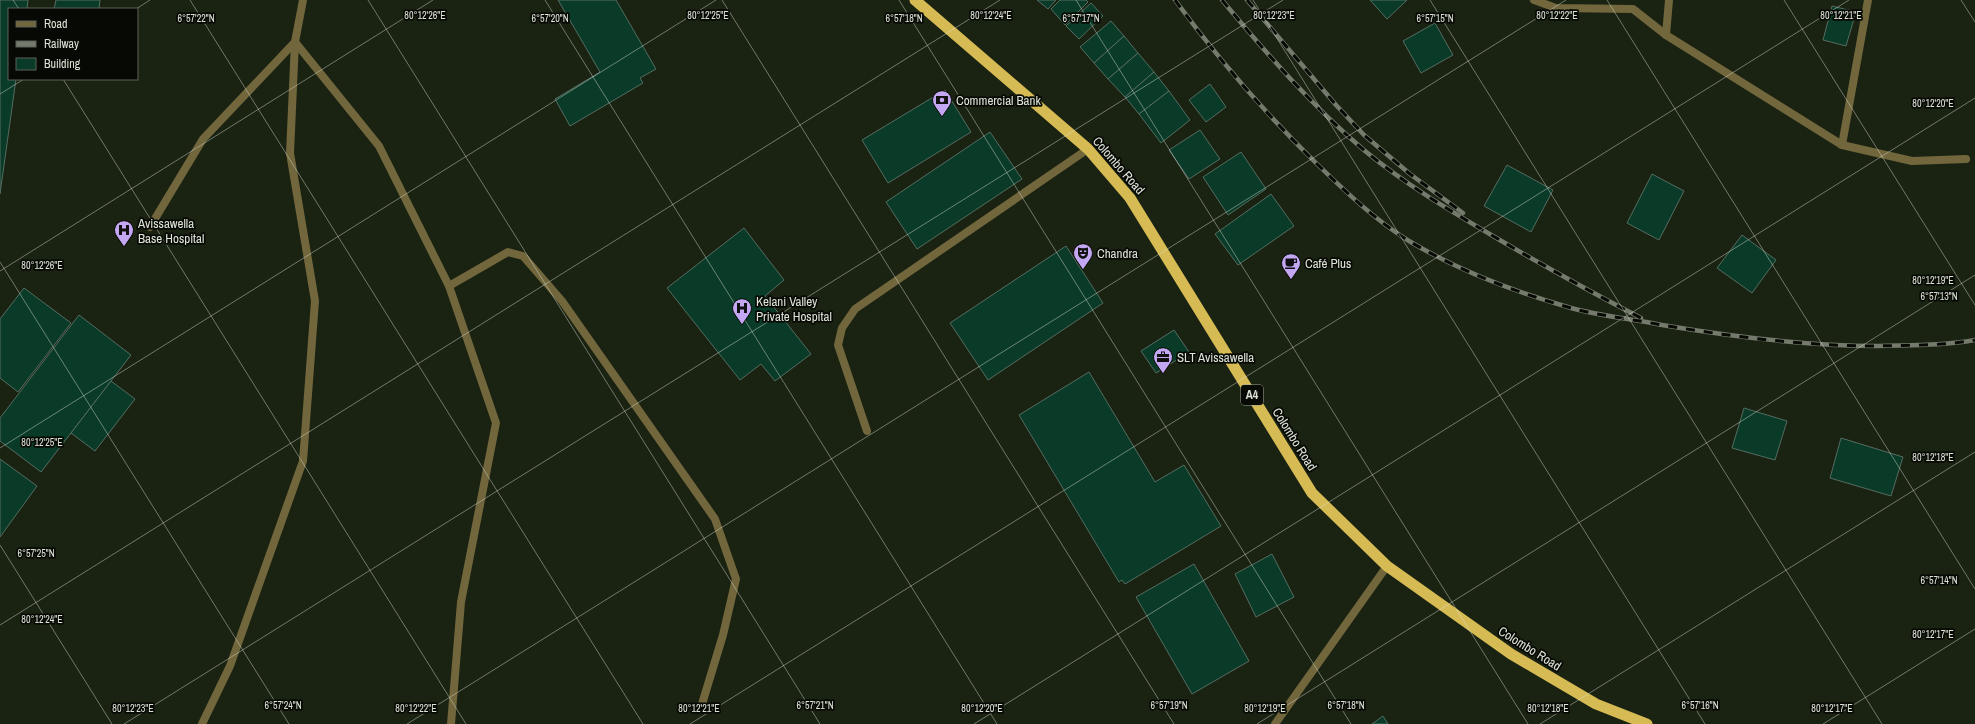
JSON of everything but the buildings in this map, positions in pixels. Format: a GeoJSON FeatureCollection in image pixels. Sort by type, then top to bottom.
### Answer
{"type":"FeatureCollection","features":[{"type":"Feature","properties":{"kind":"highway","name":"Colombo Road"},"geometry":{"type":"LineString","coordinates":[[915,0],[1088,149],[1130,198],[1312,493],[1388,566],[1511,654],[1596,704],[1647,724]]}},
{"type":"Feature","properties":{"kind":"street"},"geometry":{"type":"LineString","coordinates":[[202,724],[230,666],[303,461],[315,301],[290,153],[295,42],[303,0]]}},
{"type":"Feature","properties":{"kind":"street"},"geometry":{"type":"LineString","coordinates":[[1534,0],[1556,8],[1633,9],[1666,35],[1842,145],[1912,161],[1966,159]]}},
{"type":"Feature","properties":{"kind":"street"},"geometry":{"type":"LineString","coordinates":[[1666,35],[1669,0]]}},
{"type":"Feature","properties":{"kind":"street"},"geometry":{"type":"LineString","coordinates":[[1842,145],[1868,0]]}},
{"type":"Feature","properties":{"kind":"street"},"geometry":{"type":"LineString","coordinates":[[150,227],[203,139],[295,42]]}},
{"type":"Feature","properties":{"kind":"street"},"geometry":{"type":"LineString","coordinates":[[295,42],[379,146],[449,286],[496,423],[461,602],[451,724]]}},
{"type":"Feature","properties":{"kind":"street"},"geometry":{"type":"LineString","coordinates":[[867,431],[838,345],[842,328],[855,309],[1088,149]]}},
{"type":"Feature","properties":{"kind":"street"},"geometry":{"type":"LineString","coordinates":[[449,286],[508,252],[523,256],[562,301],[715,519],[736,579],[723,635],[702,704]]}},
{"type":"Feature","properties":{"kind":"street"},"geometry":{"type":"LineString","coordinates":[[1275,724],[1388,566]]}},
{"type":"Feature","properties":{"kind":"railway"},"geometry":{"type":"LineString","coordinates":[[1175,0],[1225,64],[1261,105],[1298,145],[1361,205],[1384,224],[1409,241],[1448,262],[1488,280],[1550,302],[1582,311],[1662,325],[1770,340],[1851,346],[1926,345],[1975,340]]}},
{"type":"Feature","properties":{"kind":"railway"},"geometry":{"type":"LineString","coordinates":[[1222,0],[1255,40],[1326,116],[1380,163],[1428,196],[1477,226],[1567,278],[1641,318]]}},
{"type":"Feature","properties":{"kind":"railway"},"geometry":{"type":"LineString","coordinates":[[1247,0],[1336,105],[1364,135],[1410,174],[1463,213]]}},
{"type":"Feature","properties":{"kind":"place","name":"Commercial Bank"},"geometry":{"type":"Point","coordinates":[942,117]}},
{"type":"Feature","properties":{"kind":"place","name":"Avissawella Base Hospital"},"geometry":{"type":"Point","coordinates":[124,247]}},
{"type":"Feature","properties":{"kind":"place","name":"Chandra"},"geometry":{"type":"Point","coordinates":[1083,270]}},
{"type":"Feature","properties":{"kind":"place","name":"Café Plus"},"geometry":{"type":"Point","coordinates":[1291,280]}},
{"type":"Feature","properties":{"kind":"place","name":"Kelani Valley Private Hospital"},"geometry":{"type":"Point","coordinates":[742,325]}},
{"type":"Feature","properties":{"kind":"place","name":"SLT Avissawella"},"geometry":{"type":"Point","coordinates":[1163,374]}}]}
